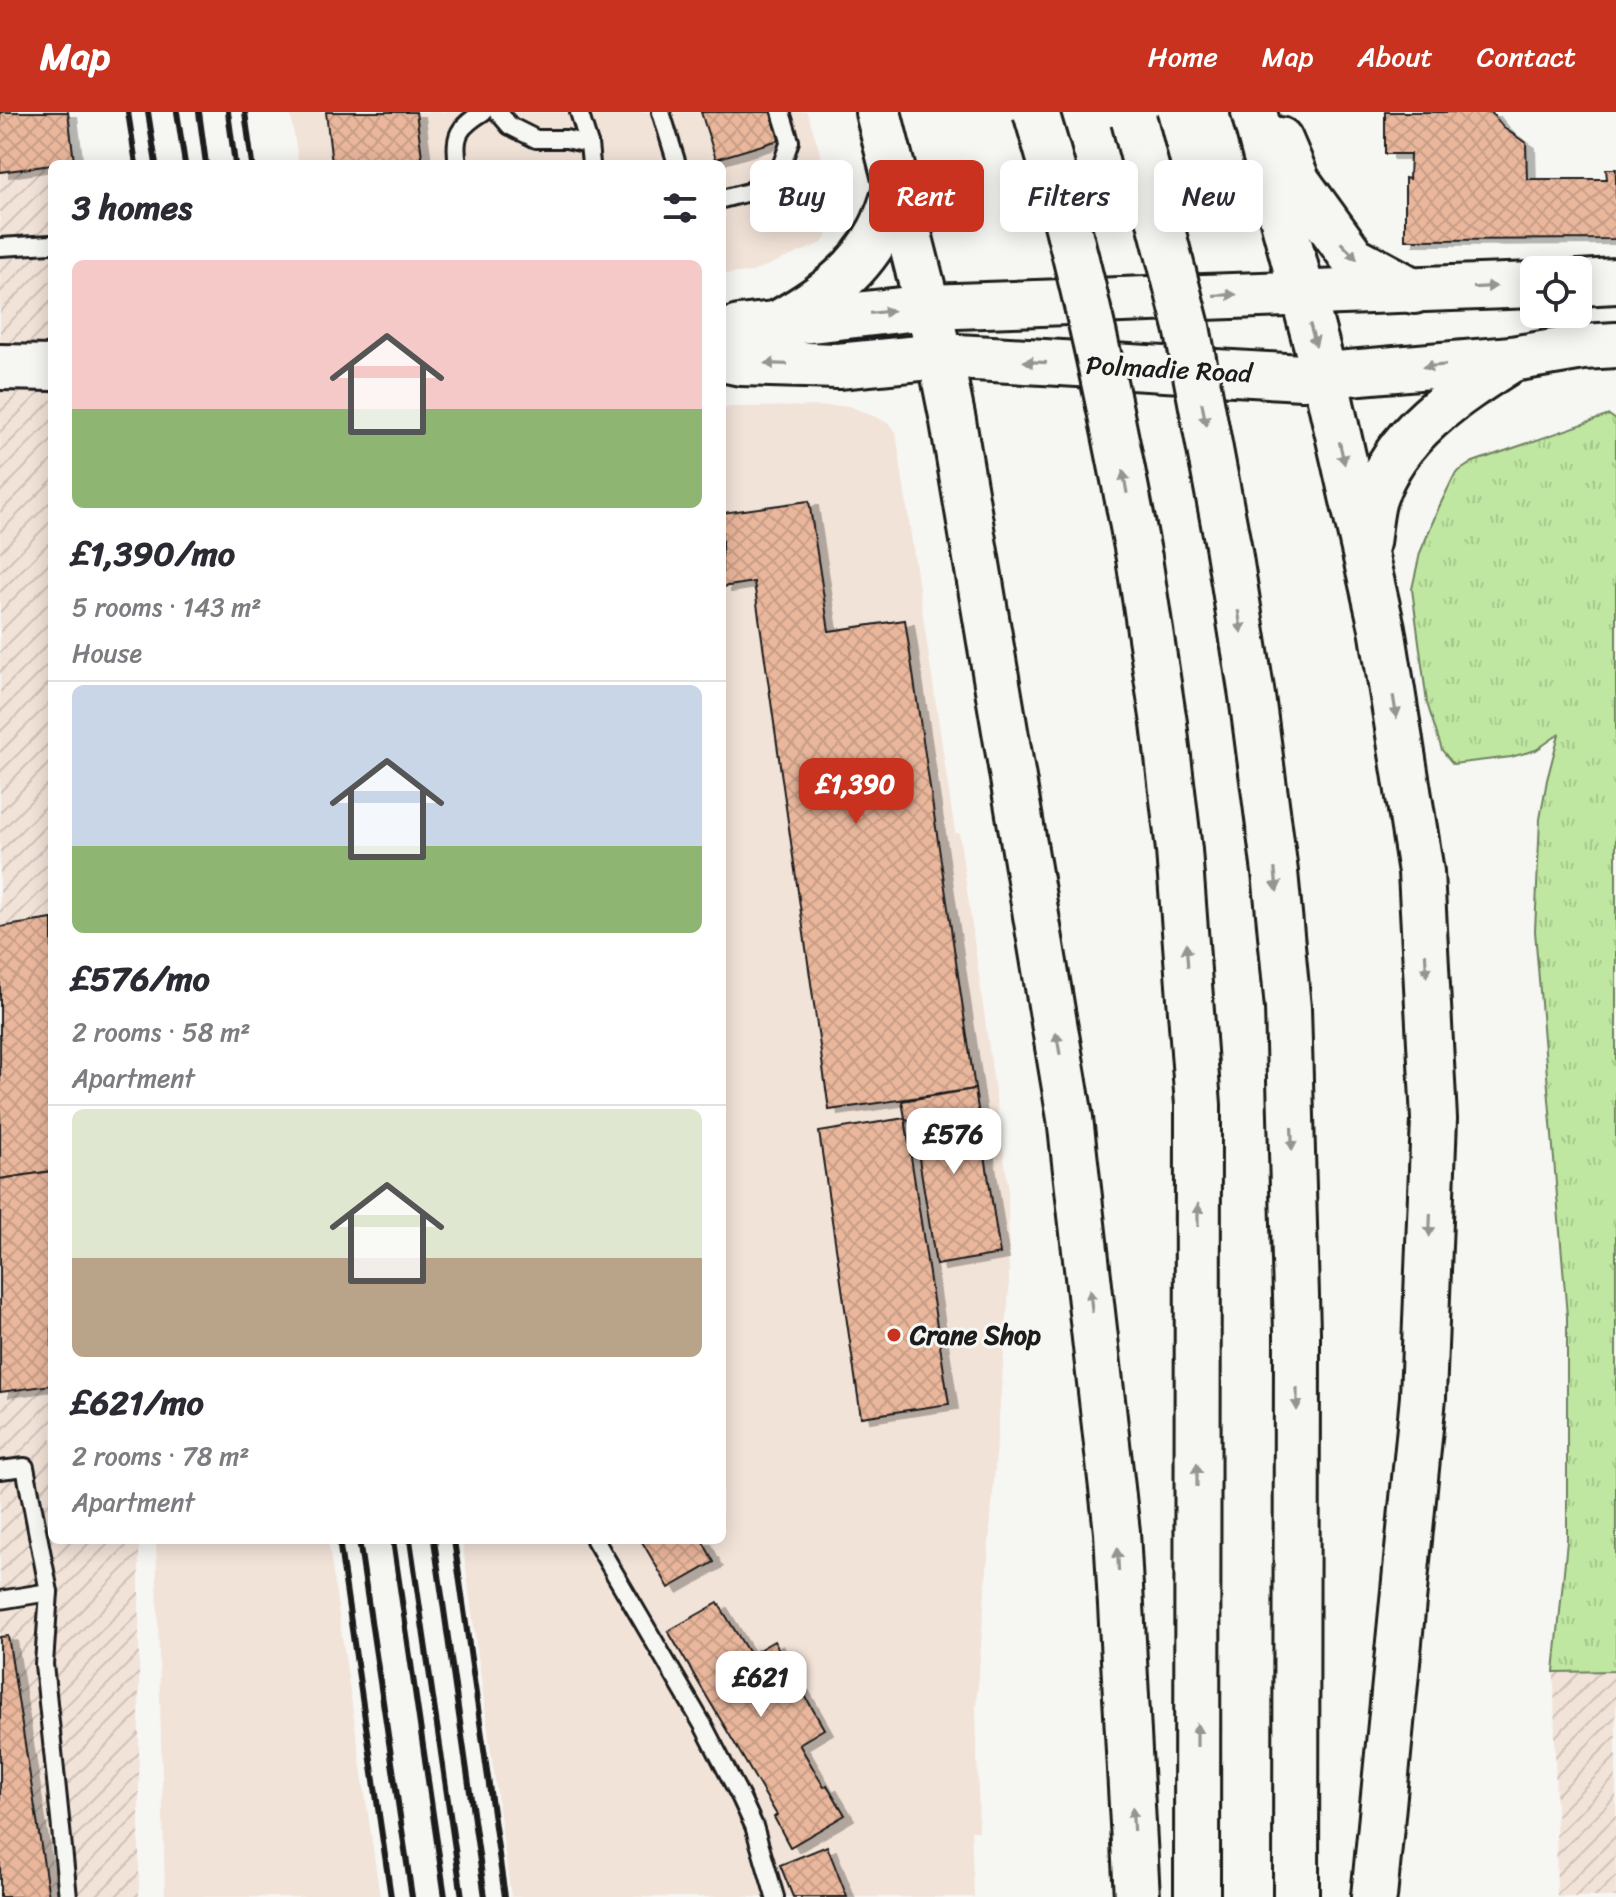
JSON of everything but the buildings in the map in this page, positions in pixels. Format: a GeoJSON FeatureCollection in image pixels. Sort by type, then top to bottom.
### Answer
{"type":"FeatureCollection","features":[{"type":"Feature","properties":{"kind":"main road"},"geometry":{"type":"LineString","coordinates":[[878,112],[891,160]]}},
{"type":"Feature","properties":{"kind":"main road"},"geometry":{"type":"LineString","coordinates":[[1036,112],[1054,169],[1117,439],[1164,723],[1179,850],[1198,1105],[1197,1897]]}},
{"type":"Feature","properties":{"kind":"main road"},"geometry":{"type":"LineString","coordinates":[[1254,112],[1325,377],[1382,628],[1421,872],[1434,1119],[1423,1397],[1374,1897]]}},
{"type":"Feature","properties":{"kind":"main road"},"geometry":{"type":"LineString","coordinates":[[1268,112],[1298,182],[1353,258],[1414,291]]}},
{"type":"Feature","properties":{"kind":"main road"},"geometry":{"type":"LineString","coordinates":[[1133,116],[1187,327],[1228,545],[1273,857],[1288,1008],[1297,1332],[1296,1897]]}},
{"type":"Feature","properties":{"kind":"main road"},"geometry":{"type":"LineString","coordinates":[[775,325],[821,299],[858,265],[880,232]]}},
{"type":"Feature","properties":{"kind":"main road"},"geometry":{"type":"LineString","coordinates":[[908,232],[940,356],[1070,1118],[1117,1532],[1137,1897]]}},
{"type":"Feature","properties":{"kind":"main road"},"geometry":{"type":"LineString","coordinates":[[1592,282],[1616,281]]}},
{"type":"Feature","properties":{"kind":"main road"},"geometry":{"type":"LineString","coordinates":[[726,333],[739,328],[928,307],[1520,286]]}},
{"type":"Feature","properties":{"kind":"main road","name":"Polmadie Road"},"geometry":{"type":"LineString","coordinates":[[726,360],[838,366],[940,356],[1325,377],[1605,350]]}},
{"type":"Feature","properties":{"kind":"main road"},"geometry":{"type":"LineString","coordinates":[[1365,553],[1374,500],[1393,458],[1432,415],[1512,359]]}},
{"type":"Feature","properties":{"kind":"main road"},"geometry":{"type":"LineString","coordinates":[[0,367],[48,368]]}},
{"type":"Feature","properties":{"kind":"lane"},"geometry":{"type":"LineString","coordinates":[[457,160],[455,146],[459,132],[467,122],[483,112]]}},
{"type":"Feature","properties":{"kind":"lane"},"geometry":{"type":"LineString","coordinates":[[498,112],[510,126],[536,139],[566,139],[589,144]]}},
{"type":"Feature","properties":{"kind":"lane"},"geometry":{"type":"LineString","coordinates":[[579,112],[591,160]]}},
{"type":"Feature","properties":{"kind":"lane"},"geometry":{"type":"LineString","coordinates":[[661,112],[676,160]]}},
{"type":"Feature","properties":{"kind":"lane"},"geometry":{"type":"LineString","coordinates":[[726,198],[749,192],[782,164],[790,141],[781,112]]}},
{"type":"Feature","properties":{"kind":"lane"},"geometry":{"type":"LineString","coordinates":[[0,247],[48,244]]}},
{"type":"Feature","properties":{"kind":"lane"},"geometry":{"type":"LineString","coordinates":[[0,1470],[25,1467],[49,1592],[44,1664],[68,1897]]}},
{"type":"Feature","properties":{"kind":"lane"},"geometry":{"type":"LineString","coordinates":[[597,1544],[703,1725],[741,1798],[754,1826],[775,1897]]}},
{"type":"Feature","properties":{"kind":"lane"},"geometry":{"type":"LineString","coordinates":[[0,1600],[49,1592]]}},
{"type":"Feature","properties":{"kind":"shaded area"},"geometry":{"type":"Polygon","coordinates":[[[0,112],[69,112],[75,160],[48,160],[48,1544],[139,1544],[139,1897],[0,1897],[0,112]]]}},
{"type":"Feature","properties":{"kind":"shaded area"},"geometry":{"type":"Polygon","coordinates":[[[290,112],[807,112],[823,160],[750,160],[750,232],[829,232],[822,243],[752,272],[726,274],[726,160],[298,160],[290,112]]]}},
{"type":"Feature","properties":{"kind":"shaded area"},"geometry":{"type":"Polygon","coordinates":[[[849,406],[889,424],[896,433],[955,833],[959,833],[1008,1185],[1009,1290],[976,1708],[979,1831],[971,1831],[974,1897],[511,1897],[463,1544],[726,1544],[726,407],[849,406]]]}},
{"type":"Feature","properties":{"kind":"shaded area"},"geometry":{"type":"Polygon","coordinates":[[[156,1544],[329,1544],[380,1897],[165,1897],[156,1544]]]}},
{"type":"Feature","properties":{"kind":"shaded area"},"geometry":{"type":"Polygon","coordinates":[[[1616,1671],[1616,1897],[1557,1897],[1554,1672],[1616,1671]]]}},
{"type":"Feature","properties":{"kind":"green space"},"geometry":{"type":"Polygon","coordinates":[[[1609,415],[1616,420],[1616,1671],[1554,1672],[1567,1541],[1567,1316],[1535,931],[1540,819],[1559,734],[1536,750],[1511,757],[1453,764],[1442,750],[1427,703],[1412,589],[1420,553],[1439,507],[1459,471],[1473,462],[1609,415]]]}},
{"type":"Feature","properties":{"kind":"railway"},"geometry":{"type":"LineString","coordinates":[[128,112],[135,160]]}},
{"type":"Feature","properties":{"kind":"railway"},"geometry":{"type":"LineString","coordinates":[[148,112],[155,160]]}},
{"type":"Feature","properties":{"kind":"railway"},"geometry":{"type":"LineString","coordinates":[[177,112],[184,160]]}},
{"type":"Feature","properties":{"kind":"railway"},"geometry":{"type":"LineString","coordinates":[[199,112],[205,160]]}},
{"type":"Feature","properties":{"kind":"railway"},"geometry":{"type":"LineString","coordinates":[[228,112],[234,160]]}},
{"type":"Feature","properties":{"kind":"railway"},"geometry":{"type":"LineString","coordinates":[[245,112],[251,160]]}},
{"type":"Feature","properties":{"kind":"railway"},"geometry":{"type":"LineString","coordinates":[[340,1544],[391,1897]]}},
{"type":"Feature","properties":{"kind":"railway"},"geometry":{"type":"LineString","coordinates":[[360,1544],[412,1897]]}},
{"type":"Feature","properties":{"kind":"railway"},"geometry":{"type":"LineString","coordinates":[[394,1544],[445,1897]]}},
{"type":"Feature","properties":{"kind":"railway"},"geometry":{"type":"LineString","coordinates":[[411,1544],[462,1897]]}},
{"type":"Feature","properties":{"kind":"railway"},"geometry":{"type":"LineString","coordinates":[[435,1544],[485,1897]]}},
{"type":"Feature","properties":{"kind":"railway"},"geometry":{"type":"LineString","coordinates":[[455,1544],[505,1897]]}},
{"type":"Feature","properties":{"kind":"place","name":"Crane Shop"},"geometry":{"type":"Point","coordinates":[894,1335]}}]}
